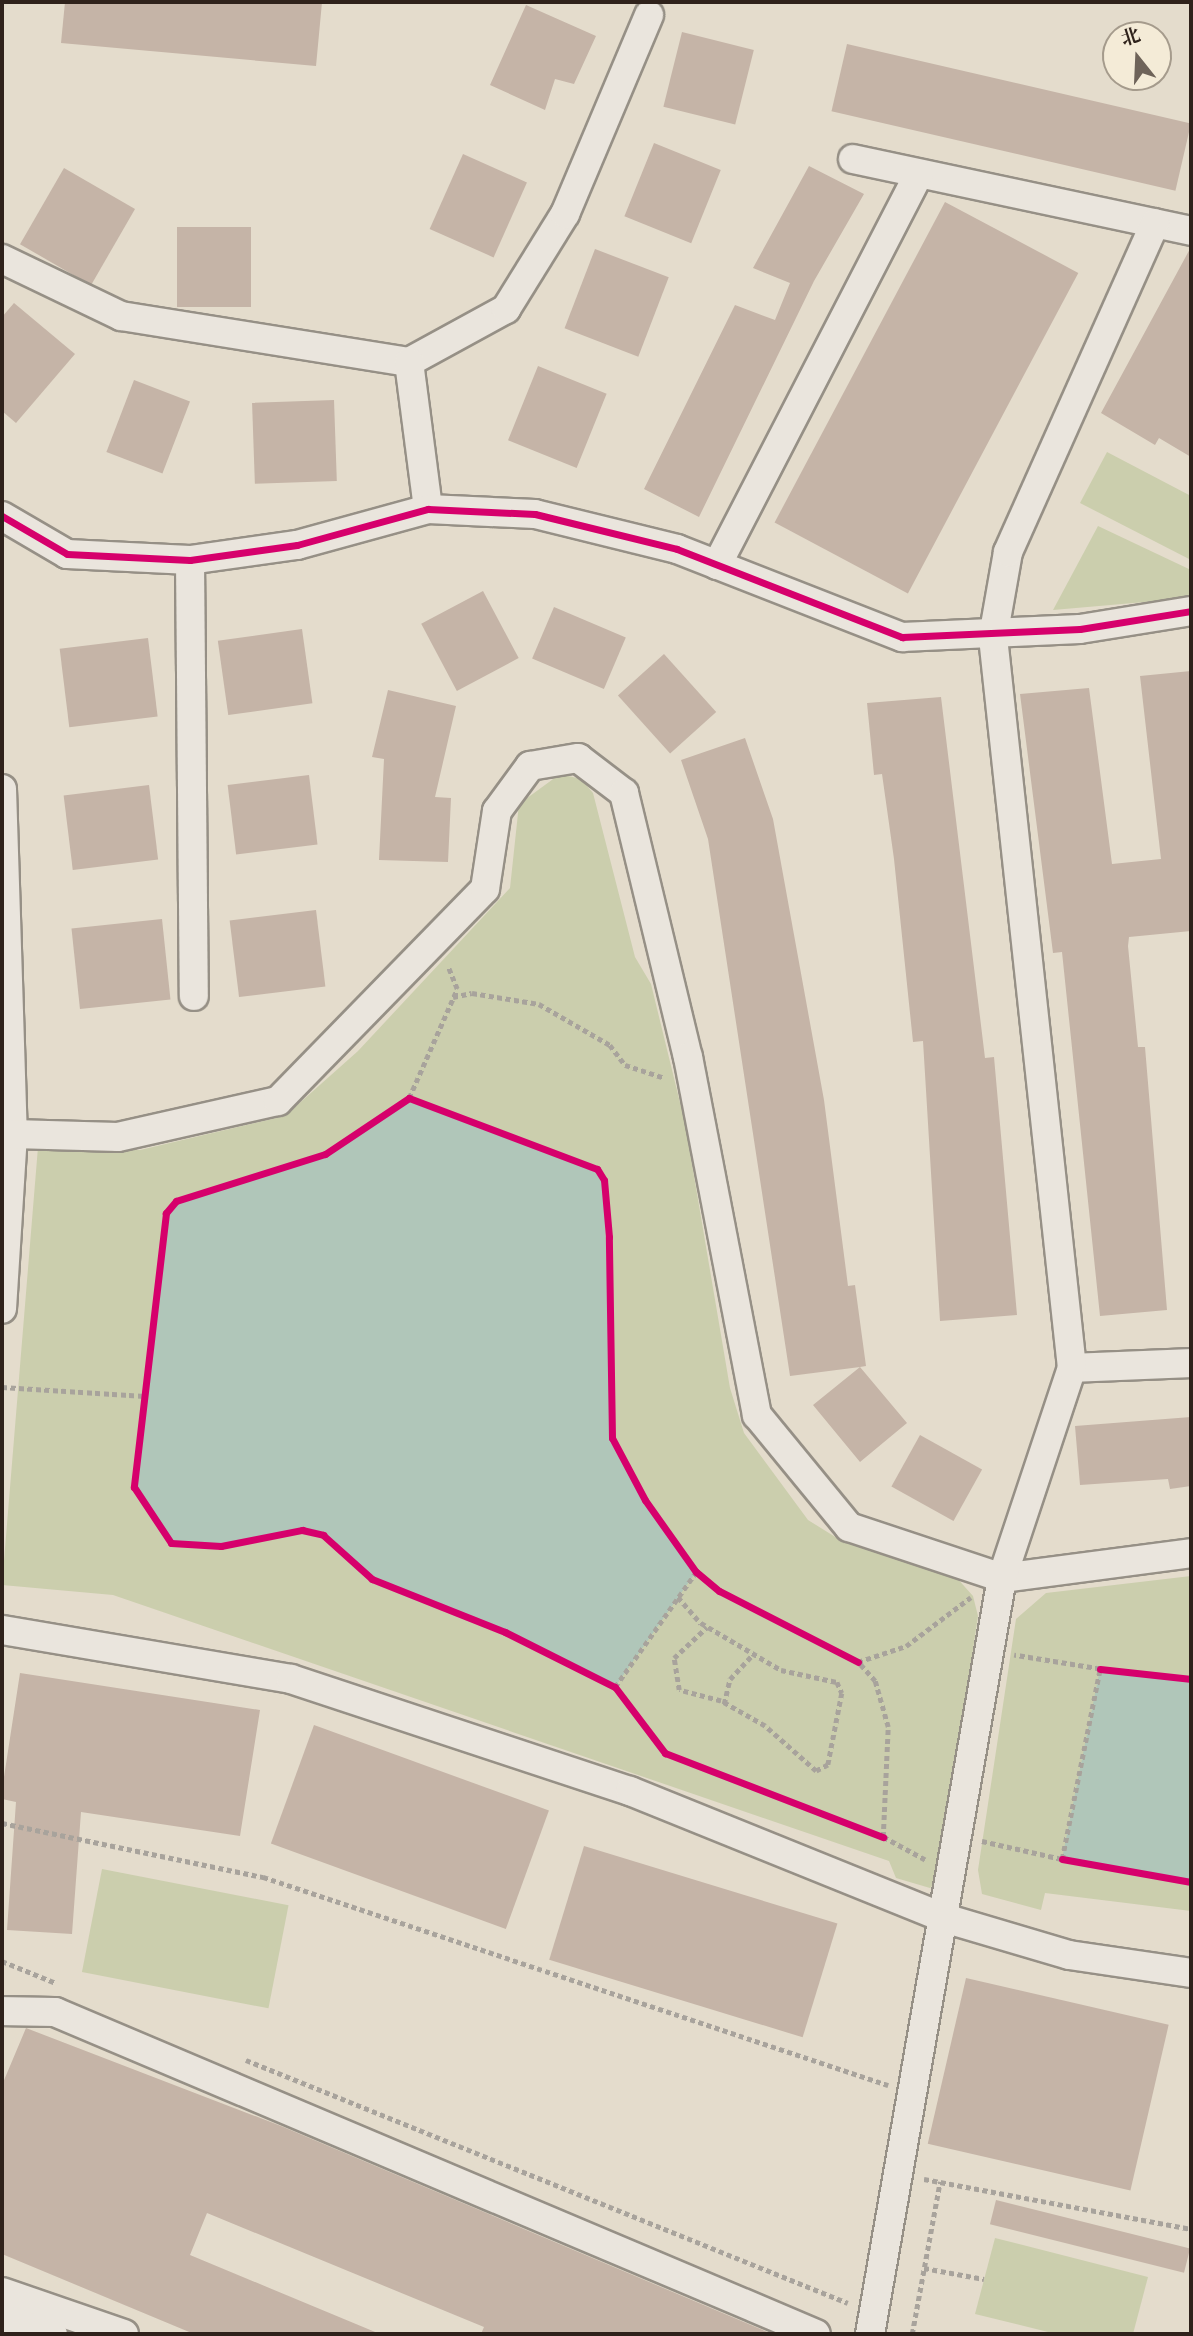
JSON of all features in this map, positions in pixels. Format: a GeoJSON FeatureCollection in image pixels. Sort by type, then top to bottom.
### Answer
{"type":"FeatureCollection","features":[{"type":"Feature","properties":{"kind":"street"},"geometry":{"type":"LineString","coordinates":[[2,259],[121,316],[409,362],[506,309],[565,214],[649,15]]}},
{"type":"Feature","properties":{"kind":"street"},"geometry":{"type":"LineString","coordinates":[[853,159],[1191,231]]}},
{"type":"Feature","properties":{"kind":"street"},"geometry":{"type":"LineString","coordinates":[[717,565],[919,174]]}},
{"type":"Feature","properties":{"kind":"street"},"geometry":{"type":"LineString","coordinates":[[870,2334],[1002,1578],[1072,1368],[993,637],[1008,552],[1155,223]]}},
{"type":"Feature","properties":{"kind":"street"},"geometry":{"type":"LineString","coordinates":[[409,362],[428,509]]}},
{"type":"Feature","properties":{"kind":"street"},"geometry":{"type":"LineString","coordinates":[[2,516],[67,554],[190,560],[297,545],[428,509],[535,514],[717,565],[902,637],[993,637],[1191,611]]}},
{"type":"Feature","properties":{"kind":"street"},"geometry":{"type":"LineString","coordinates":[[190,560],[194,996]]}},
{"type":"Feature","properties":{"kind":"street"},"geometry":{"type":"LineString","coordinates":[[13,1135],[118,1137],[278,1101],[485,889],[497,811],[530,766],[578,758],[624,793],[692,1077],[757,1415],[849,1527],[1002,1578],[1191,1553]]}},
{"type":"Feature","properties":{"kind":"street"},"geometry":{"type":"LineString","coordinates":[[2,789],[7,1059],[13,1135],[2,1309]]}},
{"type":"Feature","properties":{"kind":"street"},"geometry":{"type":"LineString","coordinates":[[1072,1368],[1191,1363]]}},
{"type":"Feature","properties":{"kind":"street"},"geometry":{"type":"LineString","coordinates":[[2,1630],[291,1679],[629,1791],[944,1918],[1069,1955],[1191,1973]]}},
{"type":"Feature","properties":{"kind":"street"},"geometry":{"type":"LineString","coordinates":[[2,2011],[55,2012],[816,2334]]}},
{"type":"Feature","properties":{"kind":"street"},"geometry":{"type":"LineString","coordinates":[[2,2292],[124,2334]]}},
{"type":"Feature","properties":{"kind":"street"},"geometry":{"type":"LineString","coordinates":[[2,2319],[36,2331]]}},
{"type":"Feature","properties":{"kind":"path"},"geometry":{"type":"LineString","coordinates":[[421,952],[446,962],[457,989],[406,1098],[422,1102]]}},
{"type":"Feature","properties":{"kind":"path"},"geometry":{"type":"LineString","coordinates":[[453,997],[472,993],[539,1004],[610,1045],[625,1065],[671,1079],[692,1077]]}},
{"type":"Feature","properties":{"kind":"path"},"geometry":{"type":"LineString","coordinates":[[143,1409],[146,1383]]}},
{"type":"Feature","properties":{"kind":"path"},"geometry":{"type":"LineString","coordinates":[[2,1387],[145,1396]]}},
{"type":"Feature","properties":{"kind":"path"},"geometry":{"type":"LineString","coordinates":[[688,1562],[704,1578]]}},
{"type":"Feature","properties":{"kind":"path"},"geometry":{"type":"LineString","coordinates":[[615,1687],[696,1572]]}},
{"type":"Feature","properties":{"kind":"path"},"geometry":{"type":"LineString","coordinates":[[858,1662],[906,1646],[1002,1578]]}},
{"type":"Feature","properties":{"kind":"path"},"geometry":{"type":"LineString","coordinates":[[678,1597],[707,1627],[780,1670],[837,1682],[842,1693],[828,1765],[816,1771],[765,1726],[724,1704],[679,1690],[672,1680],[677,1652],[707,1627]]}},
{"type":"Feature","properties":{"kind":"path"},"geometry":{"type":"LineString","coordinates":[[989,1651],[1113,1671]]}},
{"type":"Feature","properties":{"kind":"path"},"geometry":{"type":"LineString","coordinates":[[724,1704],[730,1679],[753,1654]]}},
{"type":"Feature","properties":{"kind":"path"},"geometry":{"type":"LineString","coordinates":[[847,1656],[858,1662],[875,1681],[888,1727],[883,1837]]}},
{"type":"Feature","properties":{"kind":"path"},"geometry":{"type":"LineString","coordinates":[[1062,1859],[1100,1669]]}},
{"type":"Feature","properties":{"kind":"path"},"geometry":{"type":"LineString","coordinates":[[601,1680],[615,1687],[622,1697]]}},
{"type":"Feature","properties":{"kind":"path"},"geometry":{"type":"LineString","coordinates":[[2,1823],[263,1877],[890,2085],[887,2099]]}},
{"type":"Feature","properties":{"kind":"path"},"geometry":{"type":"LineString","coordinates":[[870,1832],[951,1873]]}},
{"type":"Feature","properties":{"kind":"path"},"geometry":{"type":"LineString","coordinates":[[958,1835],[1076,1861]]}},
{"type":"Feature","properties":{"kind":"path"},"geometry":{"type":"LineString","coordinates":[[2,1961],[66,1987]]}},
{"type":"Feature","properties":{"kind":"path"},"geometry":{"type":"LineString","coordinates":[[233,2054],[849,2304],[851,2291]]}},
{"type":"Feature","properties":{"kind":"path"},"geometry":{"type":"LineString","coordinates":[[912,2334],[940,2182],[1191,2229]]}},
{"type":"Feature","properties":{"kind":"path"},"geometry":{"type":"LineString","coordinates":[[924,2268],[984,2279]]}},
{"type":"Feature","properties":{"kind":"shaded area"},"geometry":{"type":"Polygon","coordinates":[[[1107,452],[1191,496],[1191,560],[1080,503],[1107,452]]]}},
{"type":"Feature","properties":{"kind":"shaded area"},"geometry":{"type":"Polygon","coordinates":[[[1098,526],[1191,570],[1191,598],[1053,610],[1098,526]]]}},
{"type":"Feature","properties":{"kind":"shaded area"},"geometry":{"type":"Polygon","coordinates":[[[560,774],[581,779],[593,793],[635,957],[651,984],[685,1123],[730,1388],[744,1433],[808,1520],[837,1538],[956,1577],[973,1596],[978,1616],[939,1879],[930,1888],[896,1878],[889,1861],[113,1595],[2,1585],[38,1147],[140,1150],[285,1116],[358,1051],[510,888],[519,804],[560,774]]]}},
{"type":"Feature","properties":{"kind":"shaded area"},"geometry":{"type":"Polygon","coordinates":[[[409,1098],[597,1169],[604,1180],[612,1438],[645,1500],[696,1572],[615,1687],[505,1632],[372,1579],[323,1535],[302,1530],[221,1546],[171,1543],[134,1487],[166,1213],[176,1201],[325,1154],[409,1098]]]}},
{"type":"Feature","properties":{"kind":"shaded area"},"geometry":{"type":"Polygon","coordinates":[[[1191,1576],[1191,1911],[1045,1893],[1041,1910],[982,1894],[978,1870],[1016,1619],[1046,1593],[1191,1576]]]}},
{"type":"Feature","properties":{"kind":"shaded area"},"geometry":{"type":"Polygon","coordinates":[[[1100,1669],[1191,1679],[1191,1882],[1062,1859],[1100,1669]]]}},
{"type":"Feature","properties":{"kind":"shaded area"},"geometry":{"type":"Polygon","coordinates":[[[102,1869],[289,1905],[268,2008],[82,1972],[102,1869]]]}},
{"type":"Feature","properties":{"kind":"shaded area"},"geometry":{"type":"Polygon","coordinates":[[[995,2238],[1148,2277],[1133,2334],[1056,2334],[975,2314],[995,2238]]]}},
{"type":"Feature","properties":{"kind":"building"},"geometry":{"type":"Polygon","coordinates":[[[65,2],[322,2],[316,66],[61,43],[65,2]]]}},
{"type":"Feature","properties":{"kind":"building"},"geometry":{"type":"Polygon","coordinates":[[[526,5],[596,36],[574,84],[555,79],[545,110],[490,85],[526,5]]]}},
{"type":"Feature","properties":{"kind":"building"},"geometry":{"type":"Polygon","coordinates":[[[682,32],[754,50],[735,125],[663,107],[682,32]]]}},
{"type":"Feature","properties":{"kind":"building"},"geometry":{"type":"Polygon","coordinates":[[[847,44],[1191,123],[1175,191],[831,111],[847,44]]]}},
{"type":"Feature","properties":{"kind":"building"},"geometry":{"type":"Polygon","coordinates":[[[654,143],[721,170],[691,243],[624,216],[654,143]]]}},
{"type":"Feature","properties":{"kind":"building"},"geometry":{"type":"Polygon","coordinates":[[[463,154],[527,182],[494,257],[430,229],[463,154]]]}},
{"type":"Feature","properties":{"kind":"building"},"geometry":{"type":"Polygon","coordinates":[[[809,166],[864,194],[814,281],[699,517],[644,489],[735,305],[775,320],[790,283],[753,268],[809,166]]]}},
{"type":"Feature","properties":{"kind":"building"},"geometry":{"type":"Polygon","coordinates":[[[64,168],[135,209],[91,285],[20,244],[64,168]]]}},
{"type":"Feature","properties":{"kind":"building"},"geometry":{"type":"Polygon","coordinates":[[[945,202],[1078,273],[908,593],[775,523],[945,202]]]}},
{"type":"Feature","properties":{"kind":"building"},"geometry":{"type":"Polygon","coordinates":[[[177,227],[251,227],[251,307],[177,307],[177,227]]]}},
{"type":"Feature","properties":{"kind":"building"},"geometry":{"type":"Polygon","coordinates":[[[1191,247],[1191,457],[1159,438],[1155,445],[1101,413],[1191,247]]]}},
{"type":"Feature","properties":{"kind":"building"},"geometry":{"type":"Polygon","coordinates":[[[595,249],[669,277],[638,357],[565,328],[595,249]]]}},
{"type":"Feature","properties":{"kind":"building"},"geometry":{"type":"Polygon","coordinates":[[[14,303],[75,354],[16,423],[2,411],[2,317],[14,303]]]}},
{"type":"Feature","properties":{"kind":"building"},"geometry":{"type":"Polygon","coordinates":[[[538,366],[607,394],[577,468],[508,440],[538,366]]]}},
{"type":"Feature","properties":{"kind":"building"},"geometry":{"type":"Polygon","coordinates":[[[134,380],[190,402],[162,473],[106,452],[134,380]]]}},
{"type":"Feature","properties":{"kind":"building"},"geometry":{"type":"Polygon","coordinates":[[[334,400],[337,481],[255,484],[252,403],[334,400]]]}},
{"type":"Feature","properties":{"kind":"building"},"geometry":{"type":"Polygon","coordinates":[[[483,591],[519,658],[457,691],[421,624],[483,591]]]}},
{"type":"Feature","properties":{"kind":"building"},"geometry":{"type":"Polygon","coordinates":[[[554,607],[626,637],[604,689],[532,659],[554,607]]]}},
{"type":"Feature","properties":{"kind":"building"},"geometry":{"type":"Polygon","coordinates":[[[302,629],[312,703],[228,715],[218,641],[302,629]]]}},
{"type":"Feature","properties":{"kind":"building"},"geometry":{"type":"Polygon","coordinates":[[[148,638],[158,716],[69,727],[60,649],[148,638]]]}},
{"type":"Feature","properties":{"kind":"building"},"geometry":{"type":"Polygon","coordinates":[[[664,654],[716,712],[670,753],[618,695],[664,654]]]}},
{"type":"Feature","properties":{"kind":"building"},"geometry":{"type":"Polygon","coordinates":[[[1191,671],[1191,931],[1129,937],[1128,946],[1138,1047],[1145,1047],[1167,1310],[1100,1316],[1062,952],[1053,953],[1020,694],[1089,688],[1112,864],[1161,859],[1140,676],[1191,671]]]}},
{"type":"Feature","properties":{"kind":"building"},"geometry":{"type":"Polygon","coordinates":[[[388,690],[456,706],[435,797],[451,798],[448,862],[379,860],[384,759],[372,757],[388,690]]]}},
{"type":"Feature","properties":{"kind":"building"},"geometry":{"type":"Polygon","coordinates":[[[941,697],[985,1058],[994,1057],[1017,1315],[940,1321],[923,1041],[913,1042],[894,859],[882,774],[874,775],[867,703],[941,697]]]}},
{"type":"Feature","properties":{"kind":"building"},"geometry":{"type":"Polygon","coordinates":[[[745,738],[773,819],[824,1100],[848,1286],[855,1285],[866,1366],[790,1376],[708,839],[681,760],[745,738]]]}},
{"type":"Feature","properties":{"kind":"building"},"geometry":{"type":"Polygon","coordinates":[[[309,775],[318,844],[236,854],[228,785],[309,775]]]}},
{"type":"Feature","properties":{"kind":"building"},"geometry":{"type":"Polygon","coordinates":[[[149,785],[158,859],[73,870],[64,795],[149,785]]]}},
{"type":"Feature","properties":{"kind":"building"},"geometry":{"type":"Polygon","coordinates":[[[316,910],[325,986],[239,997],[230,921],[316,910]]]}},
{"type":"Feature","properties":{"kind":"building"},"geometry":{"type":"Polygon","coordinates":[[[162,919],[170,1000],[80,1009],[71,929],[162,919]]]}},
{"type":"Feature","properties":{"kind":"building"},"geometry":{"type":"Polygon","coordinates":[[[860,1367],[907,1423],[860,1462],[813,1405],[860,1367]]]}},
{"type":"Feature","properties":{"kind":"building"},"geometry":{"type":"Polygon","coordinates":[[[1191,1417],[1191,1486],[1170,1489],[1168,1479],[1080,1485],[1075,1426],[1191,1417]]]}},
{"type":"Feature","properties":{"kind":"building"},"geometry":{"type":"Polygon","coordinates":[[[920,1435],[982,1469],[953,1521],[891,1487],[920,1435]]]}},
{"type":"Feature","properties":{"kind":"building"},"geometry":{"type":"Polygon","coordinates":[[[20,1673],[260,1710],[240,1836],[81,1812],[72,1934],[7,1930],[16,1802],[2,1799],[2,1790],[20,1673]]]}},
{"type":"Feature","properties":{"kind":"building"},"geometry":{"type":"Polygon","coordinates":[[[314,1725],[549,1811],[506,1929],[271,1843],[314,1725]]]}},
{"type":"Feature","properties":{"kind":"building"},"geometry":{"type":"Polygon","coordinates":[[[584,1846],[837,1923],[803,2037],[549,1960],[584,1846]]]}},
{"type":"Feature","properties":{"kind":"building"},"geometry":{"type":"Polygon","coordinates":[[[966,1978],[1169,2025],[1130,2190],[928,2144],[966,1978]]]}},
{"type":"Feature","properties":{"kind":"building"},"geometry":{"type":"Polygon","coordinates":[[[26,2028],[281,2126],[772,2334],[481,2334],[484,2327],[207,2213],[190,2255],[380,2334],[194,2334],[2,2254],[2,2085],[26,2028]]]}},
{"type":"Feature","properties":{"kind":"building"},"geometry":{"type":"Polygon","coordinates":[[[996,2200],[1190,2248],[1184,2273],[990,2224],[996,2200]]]}},
{"type":"Feature","properties":{"kind":"cycle path"},"geometry":{"type":"LineString","coordinates":[[2,516],[67,554],[190,560],[297,545],[428,509],[535,514],[677,549],[902,637],[1080,629],[1191,611]]}},
{"type":"Feature","properties":{"kind":"cycle path"},"geometry":{"type":"LineString","coordinates":[[858,1662],[719,1591],[696,1572],[645,1500],[612,1438],[609,1237],[604,1180],[597,1169],[409,1098],[325,1154],[176,1201],[166,1213],[134,1487],[171,1543],[221,1546],[302,1530],[323,1535],[372,1579],[505,1632],[615,1687],[665,1753],[883,1837]]}},
{"type":"Feature","properties":{"kind":"cycle path"},"geometry":{"type":"LineString","coordinates":[[1100,1669],[1191,1679]]}},
{"type":"Feature","properties":{"kind":"cycle path"},"geometry":{"type":"LineString","coordinates":[[1062,1859],[1191,1882]]}}]}
